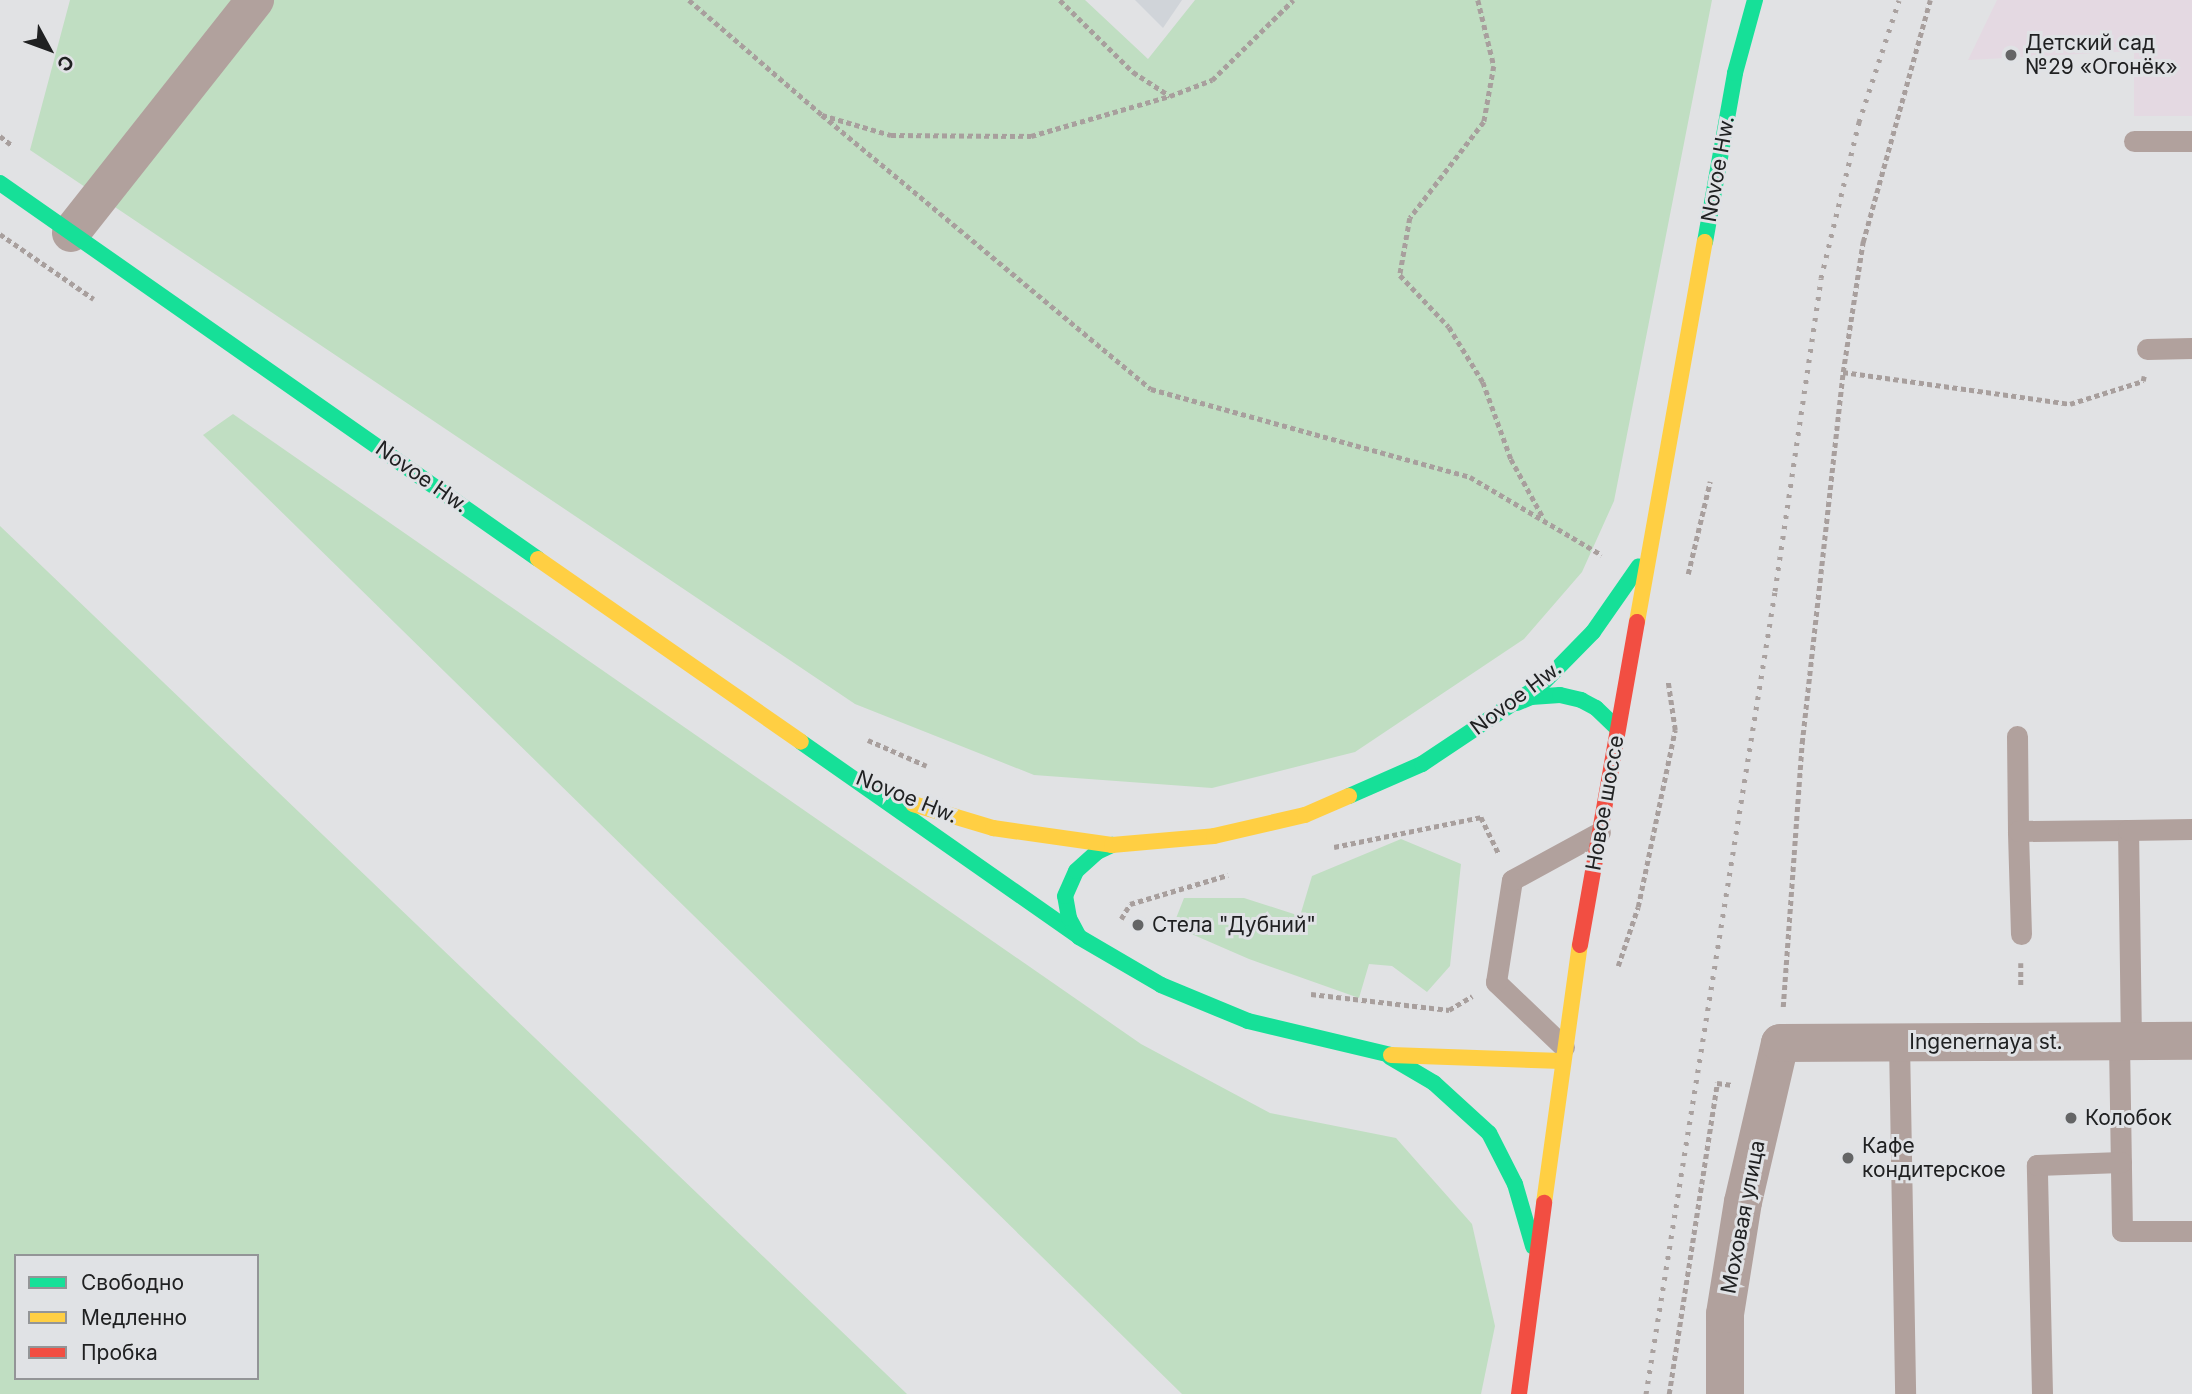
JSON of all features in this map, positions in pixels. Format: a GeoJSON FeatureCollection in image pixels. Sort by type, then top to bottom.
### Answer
{"type":"FeatureCollection","features":[{"type":"Feature","properties":{"kind":"main road","name":"Novoe Hw."},"geometry":{"type":"LineString","coordinates":[[844,771],[948,817],[1006,830],[1112,845],[1214,836],[1305,815],[1422,764],[1542,684],[1593,632],[1620,597],[1649,545],[1735,73],[1755,0]]}},
{"type":"Feature","properties":{"kind":"main road","name":"Novoe Hw."},"geometry":{"type":"LineString","coordinates":[[0,183],[1079,937],[1161,985],[1248,1021],[1385,1055],[1563,1054]]}},
{"type":"Feature","properties":{"kind":"main road","name":"Новое шоссе"},"geometry":{"type":"LineString","coordinates":[[1519,1394],[1563,1054],[1649,545]]}},
{"type":"Feature","properties":{"kind":"main road"},"geometry":{"type":"LineString","coordinates":[[1508,708],[1531,697],[1560,695],[1581,700],[1597,708],[1618,729]]}},
{"type":"Feature","properties":{"kind":"main road"},"geometry":{"type":"LineString","coordinates":[[1079,937],[1069,918],[1065,896],[1076,871],[1097,852],[1112,845]]}},
{"type":"Feature","properties":{"kind":"main road","name":"Novoe Hw."},"geometry":{"type":"LineString","coordinates":[[1385,1055],[1434,1083],[1489,1133],[1516,1184],[1538,1261]]}},
{"type":"Feature","properties":{"kind":"street"},"geometry":{"type":"LineString","coordinates":[[71,233],[255,0]]}},
{"type":"Feature","properties":{"kind":"street","name":"Ingenernaya st."},"geometry":{"type":"LineString","coordinates":[[1780,1043],[2192,1041]]}},
{"type":"Feature","properties":{"kind":"street","name":"Моховая улица"},"geometry":{"type":"LineString","coordinates":[[1725,1394],[1725,1314],[1743,1202],[1780,1043]]}},
{"type":"Feature","properties":{"kind":"lane"},"geometry":{"type":"LineString","coordinates":[[2134,141],[2192,141]]}},
{"type":"Feature","properties":{"kind":"lane"},"geometry":{"type":"LineString","coordinates":[[2147,349],[2192,348]]}},
{"type":"Feature","properties":{"kind":"lane"},"geometry":{"type":"LineString","coordinates":[[2017,736],[2021,934]]}},
{"type":"Feature","properties":{"kind":"lane"},"geometry":{"type":"LineString","coordinates":[[2018,831],[2192,829]]}},
{"type":"Feature","properties":{"kind":"lane"},"geometry":{"type":"LineString","coordinates":[[2128,830],[2122,1231],[2192,1231]]}},
{"type":"Feature","properties":{"kind":"lane"},"geometry":{"type":"LineString","coordinates":[[1563,1054],[1496,982],[1511,880],[1600,832]]}},
{"type":"Feature","properties":{"kind":"lane"},"geometry":{"type":"LineString","coordinates":[[1899,1042],[1905,1394]]}},
{"type":"Feature","properties":{"kind":"lane"},"geometry":{"type":"LineString","coordinates":[[2042,1394],[2037,1165],[2121,1162]]}},
{"type":"Feature","properties":{"kind":"path"},"geometry":{"type":"LineString","coordinates":[[689,0],[822,115],[1151,389],[1470,477],[1607,558]]}},
{"type":"Feature","properties":{"kind":"path"},"geometry":{"type":"LineString","coordinates":[[1060,0],[1133,72],[1170,96]]}},
{"type":"Feature","properties":{"kind":"path"},"geometry":{"type":"LineString","coordinates":[[822,115],[891,135],[1031,136],[1170,96],[1212,80],[1293,0]]}},
{"type":"Feature","properties":{"kind":"path"},"geometry":{"type":"LineString","coordinates":[[1478,0],[1493,66],[1484,122],[1409,218],[1400,275],[1449,327],[1483,382],[1511,459],[1544,520]]}},
{"type":"Feature","properties":{"kind":"path"},"geometry":{"type":"LineString","coordinates":[[1780,1043],[1802,743],[1843,372],[1863,242],[1930,0]]}},
{"type":"Feature","properties":{"kind":"path"},"geometry":{"type":"LineString","coordinates":[[0,136],[21,151]]}},
{"type":"Feature","properties":{"kind":"path"},"geometry":{"type":"LineString","coordinates":[[1843,372],[2070,404],[2143,381],[2147,349]]}},
{"type":"Feature","properties":{"kind":"path"},"geometry":{"type":"LineString","coordinates":[[1685,588],[1710,482]]}},
{"type":"Feature","properties":{"kind":"path"},"geometry":{"type":"LineString","coordinates":[[1638,907],[1675,730],[1667,680]]}},
{"type":"Feature","properties":{"kind":"path"},"geometry":{"type":"LineString","coordinates":[[856,733],[933,769]]}},
{"type":"Feature","properties":{"kind":"path"},"geometry":{"type":"LineString","coordinates":[[1322,849],[1481,817],[1511,880]]}},
{"type":"Feature","properties":{"kind":"path"},"geometry":{"type":"LineString","coordinates":[[1115,928],[1130,904],[1232,874]]}},
{"type":"Feature","properties":{"kind":"path"},"geometry":{"type":"LineString","coordinates":[[1669,1394],[1717,1083],[1739,1086]]}},
{"type":"Feature","properties":{"kind":"shaded area"},"geometry":{"type":"Polygon","coordinates":[[[1135,0],[1182,0],[1163,28],[1135,0]]]}},
{"type":"Feature","properties":{"kind":"shaded area","name":"Детский сад №29 «Огонёк»"},"geometry":{"type":"Polygon","coordinates":[[[1997,0],[2192,0],[2192,116],[2134,116],[2134,51],[1968,60],[1997,0]]]}},
{"type":"Feature","properties":{"kind":"green space"},"geometry":{"type":"Polygon","coordinates":[[[70,0],[1085,0],[1148,59],[1195,0],[1712,0],[1614,501],[1582,572],[1524,639],[1355,752],[1212,788],[1034,775],[855,704],[30,150],[70,0]]]}},
{"type":"Feature","properties":{"kind":"green space"},"geometry":{"type":"Polygon","coordinates":[[[233,414],[1141,1044],[1270,1113],[1396,1138],[1472,1224],[1495,1326],[1481,1394],[1182,1394],[203,435],[233,414]]]}},
{"type":"Feature","properties":{"kind":"green space"},"geometry":{"type":"Polygon","coordinates":[[[0,526],[907,1394],[0,1394],[0,526]]]}},
{"type":"Feature","properties":{"kind":"green space"},"geometry":{"type":"Polygon","coordinates":[[[1401,839],[1461,864],[1450,966],[1427,992],[1392,966],[1369,964],[1359,998],[1249,959],[1173,926],[1184,898],[1244,898],[1300,916],[1312,876],[1401,839]]]}},
{"type":"Feature","properties":{"kind":"railway"},"geometry":{"type":"LineString","coordinates":[[1646,1394],[1775,591],[1821,278],[1859,122],[1899,0]]}},
{"type":"Feature","properties":{"kind":"traffic: fast"},"geometry":{"type":"LineString","coordinates":[[1705,242],[1735,73],[1755,0]]}},
{"type":"Feature","properties":{"kind":"traffic: fast"},"geometry":{"type":"LineString","coordinates":[[0,183],[538,559]]}},
{"type":"Feature","properties":{"kind":"traffic: fast"},"geometry":{"type":"LineString","coordinates":[[1349,796],[1422,764],[1542,684],[1593,632],[1639,566]]}},
{"type":"Feature","properties":{"kind":"traffic: fast"},"geometry":{"type":"LineString","coordinates":[[1517,703],[1531,697],[1560,695],[1581,700],[1596,708],[1618,729]]}},
{"type":"Feature","properties":{"kind":"traffic: fast"},"geometry":{"type":"LineString","coordinates":[[801,742],[1079,937],[1161,985],[1248,1021],[1391,1055]]}},
{"type":"Feature","properties":{"kind":"traffic: fast"},"geometry":{"type":"LineString","coordinates":[[1079,937],[1069,918],[1065,896],[1076,871],[1097,852],[1112,845]]}},
{"type":"Feature","properties":{"kind":"traffic: fast"},"geometry":{"type":"LineString","coordinates":[[1390,1057],[1434,1083],[1489,1133],[1515,1184],[1533,1246]]}},
{"type":"Feature","properties":{"kind":"traffic: slow"},"geometry":{"type":"LineString","coordinates":[[1637,622],[1705,242]]}},
{"type":"Feature","properties":{"kind":"traffic: slow"},"geometry":{"type":"LineString","coordinates":[[538,559],[801,742]]}},
{"type":"Feature","properties":{"kind":"traffic: slow"},"geometry":{"type":"LineString","coordinates":[[913,804],[993,828],[1112,845],[1214,836],[1305,815],[1349,796]]}},
{"type":"Feature","properties":{"kind":"traffic: slow"},"geometry":{"type":"LineString","coordinates":[[1544,1203],[1580,945]]}},
{"type":"Feature","properties":{"kind":"traffic: slow"},"geometry":{"type":"LineString","coordinates":[[1391,1055],[1562,1061]]}},
{"type":"Feature","properties":{"kind":"traffic: jam"},"geometry":{"type":"LineString","coordinates":[[1580,945],[1637,622]]}},
{"type":"Feature","properties":{"kind":"traffic: jam"},"geometry":{"type":"LineString","coordinates":[[1519,1394],[1544,1203]]}},
{"type":"Feature","properties":{"kind":"place","name":"Детский сад №29 «Огонёк»"},"geometry":{"type":"Point","coordinates":[2011,55]}},
{"type":"Feature","properties":{"kind":"place","name":"Стела \"Дубний\""},"geometry":{"type":"Point","coordinates":[1138,925]}},
{"type":"Feature","properties":{"kind":"place","name":"Колобок"},"geometry":{"type":"Point","coordinates":[2071,1118]}},
{"type":"Feature","properties":{"kind":"place","name":"Кафе кондитерское"},"geometry":{"type":"Point","coordinates":[1848,1158]}}]}
